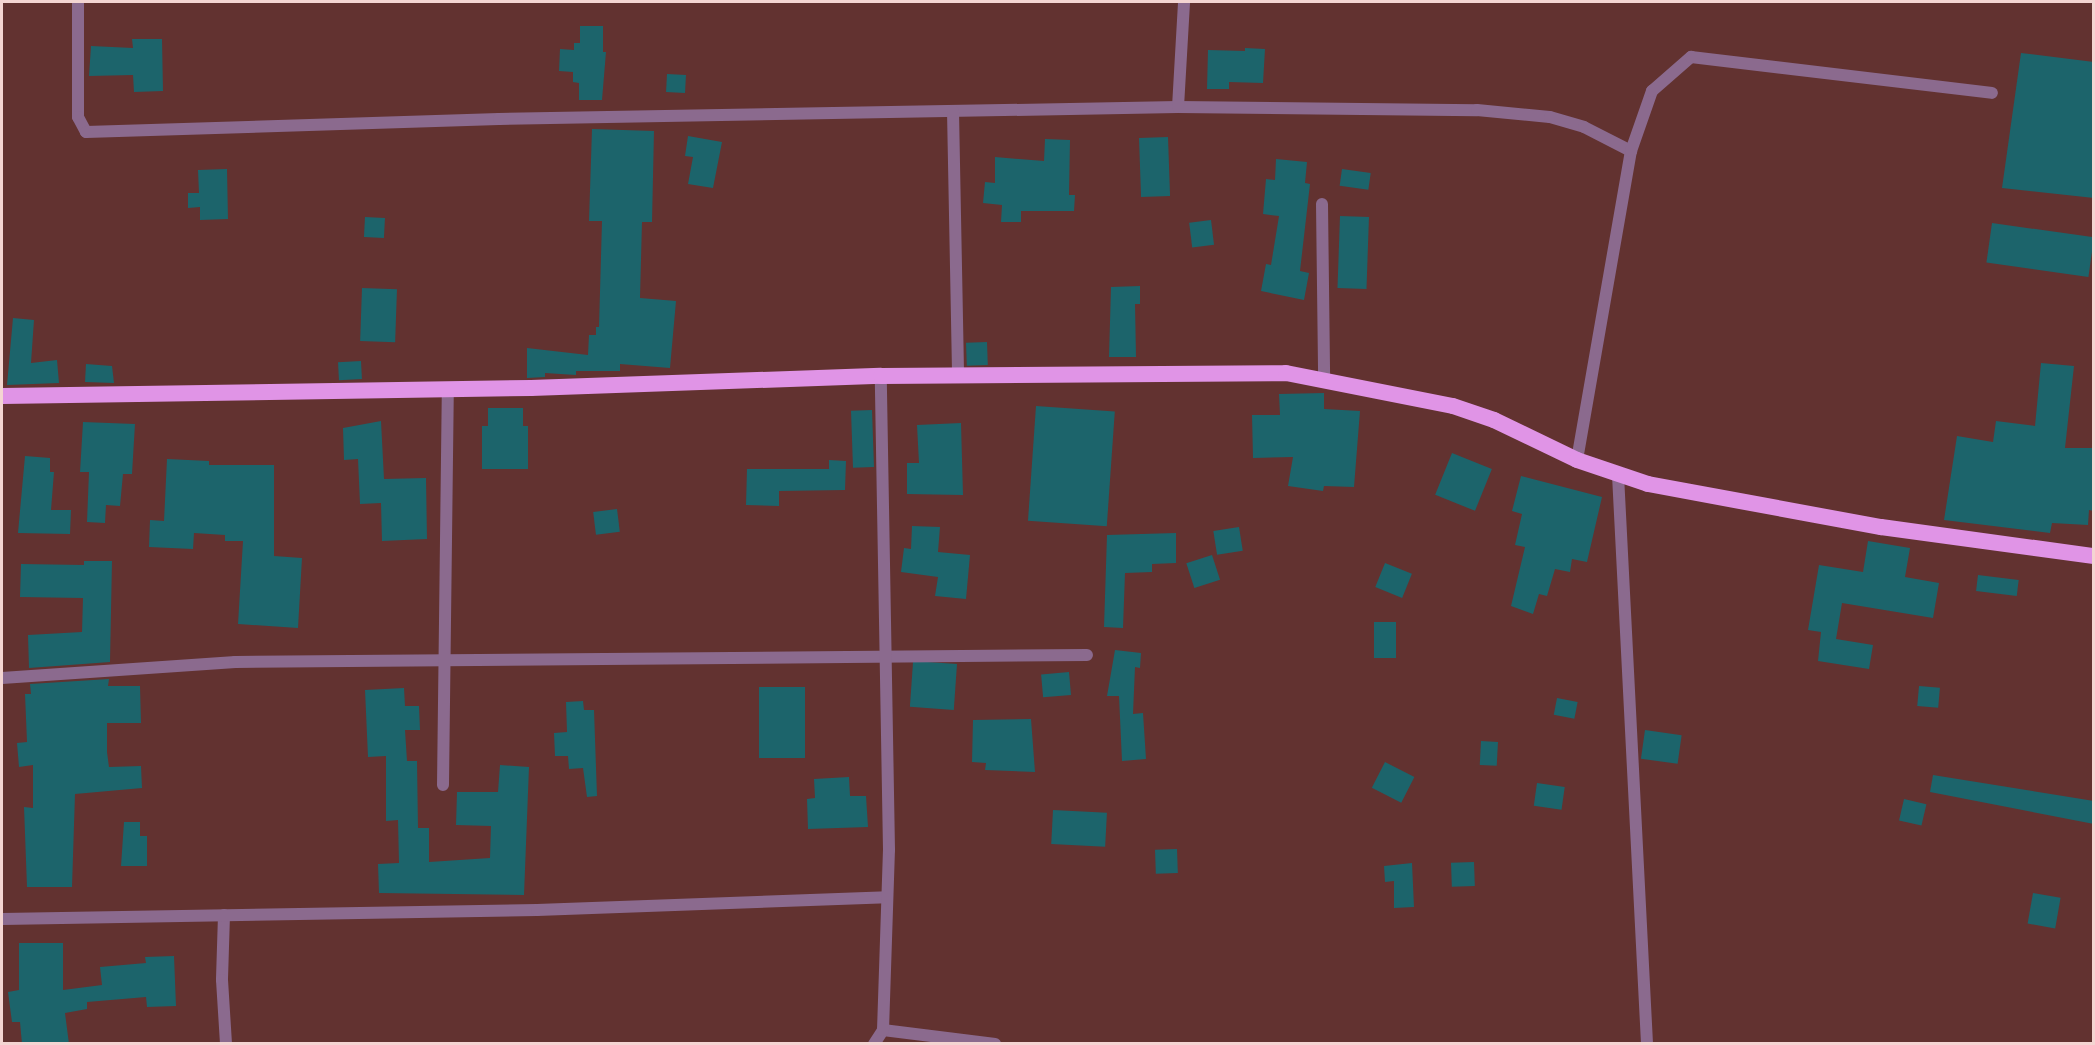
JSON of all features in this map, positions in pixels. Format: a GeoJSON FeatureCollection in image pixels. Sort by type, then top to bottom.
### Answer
{"type":"FeatureCollection","features":[{"type":"Feature","properties":{"kind":"highway"},"geometry":{"type":"LineString","coordinates":[[2,396],[448,388],[880,375],[1286,373],[1324,378],[1453,406],[1494,420],[1577,459],[1618,475],[1721,499],[1870,525],[2094,556]]}},
{"type":"Feature","properties":{"kind":"street"},"geometry":{"type":"LineString","coordinates":[[78,2],[78,117],[86,132],[499,119],[1178,107],[1477,111],[1550,117],[1584,127],[1631,151]]}},
{"type":"Feature","properties":{"kind":"street"},"geometry":{"type":"LineString","coordinates":[[1178,107],[1184,2]]}},
{"type":"Feature","properties":{"kind":"street"},"geometry":{"type":"LineString","coordinates":[[1577,459],[1631,151],[1652,91],[1691,57],[1992,93]]}},
{"type":"Feature","properties":{"kind":"street"},"geometry":{"type":"LineString","coordinates":[[953,111],[958,374]]}},
{"type":"Feature","properties":{"kind":"street"},"geometry":{"type":"LineString","coordinates":[[1322,204],[1324,378]]}},
{"type":"Feature","properties":{"kind":"street"},"geometry":{"type":"LineString","coordinates":[[874,1044],[883,1030],[887,897],[880,375]]}},
{"type":"Feature","properties":{"kind":"street"},"geometry":{"type":"LineString","coordinates":[[443,785],[448,388]]}},
{"type":"Feature","properties":{"kind":"street"},"geometry":{"type":"LineString","coordinates":[[2,396],[2,408]]}},
{"type":"Feature","properties":{"kind":"street"},"geometry":{"type":"LineString","coordinates":[[1618,475],[1647,1044]]}},
{"type":"Feature","properties":{"kind":"street"},"geometry":{"type":"LineString","coordinates":[[2,678],[235,662],[444,663],[1087,655]]}},
{"type":"Feature","properties":{"kind":"street"},"geometry":{"type":"LineString","coordinates":[[2,919],[537,910],[887,897]]}},
{"type":"Feature","properties":{"kind":"street"},"geometry":{"type":"LineString","coordinates":[[225,915],[222,980],[226,1044]]}},
{"type":"Feature","properties":{"kind":"street"},"geometry":{"type":"LineString","coordinates":[[883,1030],[995,1044]]}},
{"type":"Feature","properties":{"kind":"building"},"geometry":{"type":"Polygon","coordinates":[[[580,26],[603,26],[603,52],[606,52],[602,100],[579,100],[579,83],[573,82],[573,72],[559,71],[560,49],[574,50],[574,43],[580,43],[580,26]]]}},
{"type":"Feature","properties":{"kind":"building"},"geometry":{"type":"Polygon","coordinates":[[[132,39],[162,39],[163,91],[134,92],[133,75],[89,76],[91,46],[133,48],[132,39]]]}},
{"type":"Feature","properties":{"kind":"building"},"geometry":{"type":"Polygon","coordinates":[[[1245,48],[1265,49],[1263,83],[1229,82],[1229,89],[1207,89],[1208,50],[1245,51],[1245,48]]]}},
{"type":"Feature","properties":{"kind":"building"},"geometry":{"type":"Polygon","coordinates":[[[2021,53],[2094,62],[2094,198],[2002,188],[2021,53]]]}},
{"type":"Feature","properties":{"kind":"building"},"geometry":{"type":"Polygon","coordinates":[[[667,74],[686,75],[685,93],[666,92],[667,74]]]}},
{"type":"Feature","properties":{"kind":"building"},"geometry":{"type":"Polygon","coordinates":[[[592,129],[654,131],[652,222],[642,222],[640,298],[676,301],[670,368],[620,364],[620,371],[576,371],[576,375],[545,373],[545,377],[527,378],[527,348],[588,355],[589,335],[596,335],[596,327],[599,327],[602,221],[589,221],[592,129]]]}},
{"type":"Feature","properties":{"kind":"building"},"geometry":{"type":"Polygon","coordinates":[[[688,136],[722,142],[713,188],[688,184],[693,157],[685,156],[688,136]]]}},
{"type":"Feature","properties":{"kind":"building"},"geometry":{"type":"Polygon","coordinates":[[[1168,137],[1170,196],[1141,197],[1139,138],[1168,137]]]}},
{"type":"Feature","properties":{"kind":"building"},"geometry":{"type":"Polygon","coordinates":[[[1045,139],[1070,140],[1069,195],[1075,195],[1074,211],[1021,211],[1021,222],[1001,222],[1002,205],[983,203],[985,182],[995,183],[995,157],[1044,161],[1045,139]]]}},
{"type":"Feature","properties":{"kind":"building"},"geometry":{"type":"Polygon","coordinates":[[[1276,159],[1307,162],[1305,183],[1310,184],[1300,271],[1309,273],[1304,300],[1261,291],[1266,264],[1271,265],[1279,216],[1263,214],[1266,179],[1275,180],[1276,159]]]}},
{"type":"Feature","properties":{"kind":"building"},"geometry":{"type":"Polygon","coordinates":[[[227,169],[228,219],[200,220],[200,207],[188,208],[188,193],[199,193],[198,170],[227,169]]]}},
{"type":"Feature","properties":{"kind":"building"},"geometry":{"type":"Polygon","coordinates":[[[1342,169],[1371,173],[1368,190],[1340,186],[1342,169]]]}},
{"type":"Feature","properties":{"kind":"building"},"geometry":{"type":"Polygon","coordinates":[[[1340,216],[1369,217],[1366,289],[1337,288],[1340,216]]]}},
{"type":"Feature","properties":{"kind":"building"},"geometry":{"type":"Polygon","coordinates":[[[365,217],[385,218],[384,238],[364,237],[365,217]]]}},
{"type":"Feature","properties":{"kind":"building"},"geometry":{"type":"Polygon","coordinates":[[[1211,220],[1214,245],[1192,247],[1189,223],[1211,220]]]}},
{"type":"Feature","properties":{"kind":"building"},"geometry":{"type":"Polygon","coordinates":[[[1992,223],[2094,237],[2088,277],[1986,263],[1992,223]]]}},
{"type":"Feature","properties":{"kind":"building"},"geometry":{"type":"Polygon","coordinates":[[[1140,286],[1140,304],[1135,304],[1136,357],[1109,357],[1111,287],[1140,286]]]}},
{"type":"Feature","properties":{"kind":"building"},"geometry":{"type":"Polygon","coordinates":[[[362,288],[397,289],[395,342],[360,341],[362,288]]]}},
{"type":"Feature","properties":{"kind":"building"},"geometry":{"type":"Polygon","coordinates":[[[13,318],[34,320],[31,363],[57,360],[59,383],[7,385],[13,318]]]}},
{"type":"Feature","properties":{"kind":"building"},"geometry":{"type":"Polygon","coordinates":[[[987,342],[988,365],[967,366],[966,343],[987,342]]]}},
{"type":"Feature","properties":{"kind":"building"},"geometry":{"type":"Polygon","coordinates":[[[361,361],[362,379],[339,380],[338,362],[361,361]]]}},
{"type":"Feature","properties":{"kind":"building"},"geometry":{"type":"Polygon","coordinates":[[[2041,363],[2074,366],[2065,448],[2094,448],[2094,511],[2089,510],[2088,525],[2052,523],[2050,533],[1944,520],[1957,436],[1993,442],[1996,421],[2035,426],[2041,363]]]}},
{"type":"Feature","properties":{"kind":"building"},"geometry":{"type":"Polygon","coordinates":[[[86,364],[112,366],[114,383],[85,382],[86,364]]]}},
{"type":"Feature","properties":{"kind":"building"},"geometry":{"type":"Polygon","coordinates":[[[1324,393],[1324,409],[1360,411],[1354,487],[1324,486],[1323,491],[1288,486],[1293,457],[1253,458],[1252,415],[1280,415],[1279,394],[1324,393]]]}},
{"type":"Feature","properties":{"kind":"building"},"geometry":{"type":"Polygon","coordinates":[[[1036,406],[1115,412],[1107,526],[1028,521],[1036,406]]]}},
{"type":"Feature","properties":{"kind":"building"},"geometry":{"type":"Polygon","coordinates":[[[488,408],[523,408],[523,426],[528,426],[528,469],[482,469],[482,426],[488,426],[488,408]]]}},
{"type":"Feature","properties":{"kind":"building"},"geometry":{"type":"Polygon","coordinates":[[[872,410],[874,467],[853,468],[851,411],[872,410]]]}},
{"type":"Feature","properties":{"kind":"building"},"geometry":{"type":"Polygon","coordinates":[[[381,421],[384,479],[426,478],[427,539],[382,541],[381,503],[360,504],[358,459],[344,460],[343,428],[381,421]]]}},
{"type":"Feature","properties":{"kind":"building"},"geometry":{"type":"Polygon","coordinates":[[[83,422],[135,424],[132,474],[123,474],[120,506],[106,505],[105,523],[87,522],[89,472],[80,472],[83,422]]]}},
{"type":"Feature","properties":{"kind":"building"},"geometry":{"type":"Polygon","coordinates":[[[961,423],[963,495],[907,494],[907,463],[919,463],[917,425],[961,423]]]}},
{"type":"Feature","properties":{"kind":"building"},"geometry":{"type":"Polygon","coordinates":[[[1452,453],[1492,469],[1475,511],[1435,495],[1452,453]]]}},
{"type":"Feature","properties":{"kind":"building"},"geometry":{"type":"Polygon","coordinates":[[[25,456],[50,458],[50,472],[54,472],[51,510],[71,510],[70,534],[18,533],[25,456]]]}},
{"type":"Feature","properties":{"kind":"building"},"geometry":{"type":"Polygon","coordinates":[[[167,459],[209,461],[209,465],[274,465],[274,556],[302,558],[298,628],[238,624],[243,541],[225,541],[225,535],[194,533],[193,549],[149,547],[150,520],[164,521],[167,459]]]}},
{"type":"Feature","properties":{"kind":"building"},"geometry":{"type":"Polygon","coordinates":[[[829,460],[846,461],[845,490],[779,491],[779,506],[746,505],[747,469],[829,469],[829,460]]]}},
{"type":"Feature","properties":{"kind":"building"},"geometry":{"type":"Polygon","coordinates":[[[1521,476],[1602,497],[1587,562],[1572,559],[1570,572],[1555,569],[1547,596],[1539,594],[1533,614],[1511,606],[1525,547],[1515,545],[1522,514],[1512,511],[1521,476]]]}},
{"type":"Feature","properties":{"kind":"building"},"geometry":{"type":"Polygon","coordinates":[[[617,509],[620,532],[596,535],[593,512],[617,509]]]}},
{"type":"Feature","properties":{"kind":"building"},"geometry":{"type":"Polygon","coordinates":[[[912,526],[940,527],[938,552],[970,555],[966,599],[935,596],[938,577],[901,572],[904,548],[911,549],[912,526]]]}},
{"type":"Feature","properties":{"kind":"building"},"geometry":{"type":"Polygon","coordinates":[[[1239,527],[1243,551],[1217,555],[1213,531],[1239,527]]]}},
{"type":"Feature","properties":{"kind":"building"},"geometry":{"type":"Polygon","coordinates":[[[1176,533],[1176,563],[1152,564],[1152,572],[1125,573],[1123,628],[1104,627],[1107,535],[1176,533]]]}},
{"type":"Feature","properties":{"kind":"building"},"geometry":{"type":"Polygon","coordinates":[[[1868,541],[1910,548],[1905,577],[1939,583],[1933,618],[1842,603],[1836,639],[1873,645],[1869,669],[1818,661],[1821,632],[1808,630],[1819,565],[1863,572],[1868,541]]]}},
{"type":"Feature","properties":{"kind":"building"},"geometry":{"type":"Polygon","coordinates":[[[1212,555],[1220,580],[1194,588],[1186,563],[1212,555]]]}},
{"type":"Feature","properties":{"kind":"building"},"geometry":{"type":"Polygon","coordinates":[[[84,561],[112,561],[110,662],[29,668],[28,635],[82,632],[83,598],[20,597],[21,564],[84,565],[84,561]]]}},
{"type":"Feature","properties":{"kind":"building"},"geometry":{"type":"Polygon","coordinates":[[[1385,563],[1412,574],[1402,598],[1375,587],[1385,563]]]}},
{"type":"Feature","properties":{"kind":"building"},"geometry":{"type":"Polygon","coordinates":[[[1978,575],[2019,580],[2017,596],[1976,591],[1978,575]]]}},
{"type":"Feature","properties":{"kind":"building"},"geometry":{"type":"Polygon","coordinates":[[[1374,622],[1396,622],[1396,658],[1374,658],[1374,622]]]}},
{"type":"Feature","properties":{"kind":"building"},"geometry":{"type":"Polygon","coordinates":[[[1115,650],[1141,653],[1140,668],[1135,667],[1133,714],[1143,713],[1146,759],[1122,761],[1119,696],[1107,696],[1115,650]]]}},
{"type":"Feature","properties":{"kind":"building"},"geometry":{"type":"Polygon","coordinates":[[[913,661],[957,664],[954,710],[910,707],[913,661]]]}},
{"type":"Feature","properties":{"kind":"building"},"geometry":{"type":"Polygon","coordinates":[[[1069,672],[1071,695],[1043,697],[1041,674],[1069,672]]]}},
{"type":"Feature","properties":{"kind":"building"},"geometry":{"type":"Polygon","coordinates":[[[109,679],[108,686],[140,686],[141,723],[107,723],[107,752],[109,767],[141,766],[142,788],[75,794],[72,887],[27,887],[24,807],[33,808],[33,765],[19,767],[17,743],[27,742],[25,694],[31,694],[30,684],[109,679]]]}},
{"type":"Feature","properties":{"kind":"building"},"geometry":{"type":"Polygon","coordinates":[[[1919,686],[1940,688],[1938,708],[1917,706],[1919,686]]]}},
{"type":"Feature","properties":{"kind":"building"},"geometry":{"type":"Polygon","coordinates":[[[759,687],[805,687],[805,758],[759,758],[759,687]]]}},
{"type":"Feature","properties":{"kind":"building"},"geometry":{"type":"Polygon","coordinates":[[[404,688],[405,706],[419,706],[420,730],[405,730],[407,761],[417,761],[418,828],[429,828],[429,862],[490,858],[491,826],[456,825],[457,792],[498,792],[500,765],[529,767],[524,895],[379,893],[378,864],[399,863],[398,820],[386,821],[386,756],[368,757],[365,690],[404,688]]]}},
{"type":"Feature","properties":{"kind":"building"},"geometry":{"type":"Polygon","coordinates":[[[1557,698],[1578,702],[1574,719],[1554,715],[1557,698]]]}},
{"type":"Feature","properties":{"kind":"building"},"geometry":{"type":"Polygon","coordinates":[[[583,701],[584,710],[594,710],[597,796],[587,797],[583,768],[569,769],[568,756],[555,756],[554,733],[567,732],[566,702],[583,701]]]}},
{"type":"Feature","properties":{"kind":"building"},"geometry":{"type":"Polygon","coordinates":[[[1031,719],[1035,772],[985,770],[986,763],[972,762],[973,720],[1031,719]]]}},
{"type":"Feature","properties":{"kind":"building"},"geometry":{"type":"Polygon","coordinates":[[[1645,730],[1682,735],[1678,764],[1641,759],[1645,730]]]}},
{"type":"Feature","properties":{"kind":"building"},"geometry":{"type":"Polygon","coordinates":[[[1481,741],[1498,742],[1497,766],[1480,765],[1481,741]]]}},
{"type":"Feature","properties":{"kind":"building"},"geometry":{"type":"Polygon","coordinates":[[[1385,762],[1414,777],[1401,803],[1372,788],[1385,762]]]}},
{"type":"Feature","properties":{"kind":"building"},"geometry":{"type":"Polygon","coordinates":[[[1933,775],[2094,801],[2094,824],[1930,792],[1933,775]]]}},
{"type":"Feature","properties":{"kind":"building"},"geometry":{"type":"Polygon","coordinates":[[[849,777],[850,796],[866,796],[868,827],[808,829],[807,799],[815,798],[814,779],[849,777]]]}},
{"type":"Feature","properties":{"kind":"building"},"geometry":{"type":"Polygon","coordinates":[[[1537,783],[1565,787],[1562,810],[1534,806],[1537,783]]]}},
{"type":"Feature","properties":{"kind":"building"},"geometry":{"type":"Polygon","coordinates":[[[1904,799],[1926,804],[1921,826],[1899,820],[1904,799]]]}},
{"type":"Feature","properties":{"kind":"building"},"geometry":{"type":"Polygon","coordinates":[[[1053,810],[1107,813],[1105,847],[1051,844],[1053,810]]]}},
{"type":"Feature","properties":{"kind":"building"},"geometry":{"type":"Polygon","coordinates":[[[124,822],[140,822],[140,836],[147,836],[147,866],[121,866],[124,822]]]}},
{"type":"Feature","properties":{"kind":"building"},"geometry":{"type":"Polygon","coordinates":[[[1177,849],[1178,873],[1156,874],[1155,850],[1177,849]]]}},
{"type":"Feature","properties":{"kind":"building"},"geometry":{"type":"Polygon","coordinates":[[[1474,862],[1475,886],[1452,887],[1451,863],[1474,862]]]}},
{"type":"Feature","properties":{"kind":"building"},"geometry":{"type":"Polygon","coordinates":[[[1412,863],[1414,907],[1394,908],[1394,881],[1385,882],[1384,866],[1412,863]]]}},
{"type":"Feature","properties":{"kind":"building"},"geometry":{"type":"Polygon","coordinates":[[[2033,893],[2061,898],[2055,928],[2028,924],[2033,893]]]}},
{"type":"Feature","properties":{"kind":"building"},"geometry":{"type":"Polygon","coordinates":[[[19,943],[63,943],[63,990],[102,985],[100,967],[146,963],[145,957],[174,956],[176,1006],[147,1007],[146,997],[87,1002],[87,1009],[65,1013],[69,1044],[22,1044],[20,1022],[12,1022],[8,992],[19,990],[19,943]]]}}]}
